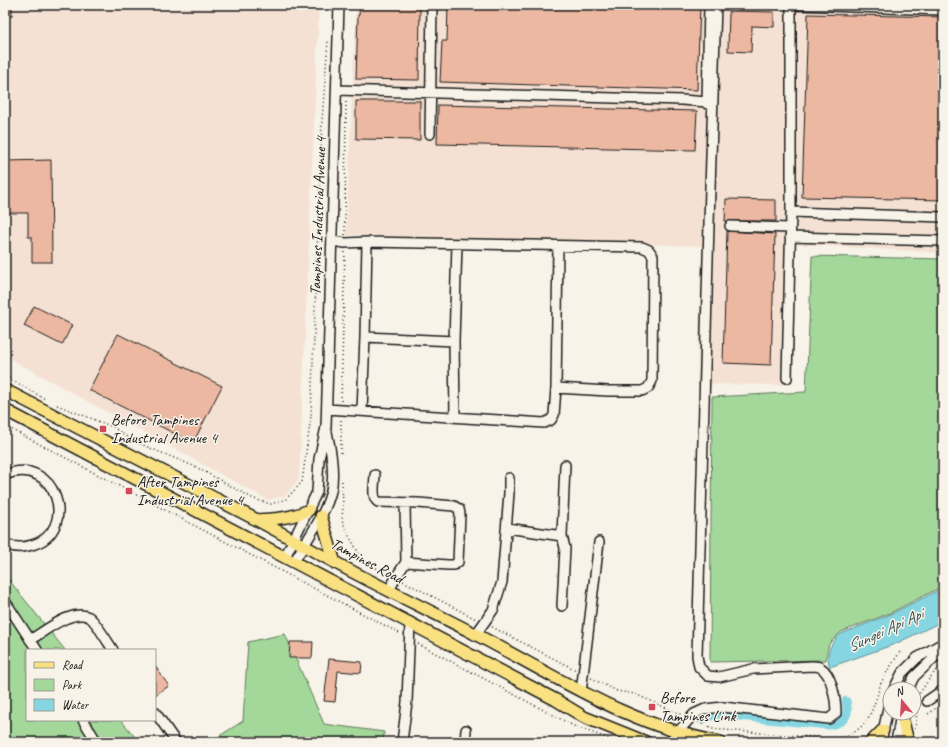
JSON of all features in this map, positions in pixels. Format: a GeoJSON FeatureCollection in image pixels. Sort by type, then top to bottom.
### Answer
{"type":"FeatureCollection","features":[{"type":"Feature","properties":{"kind":"main road","name":"Tampines Road"},"geometry":{"type":"LineString","coordinates":[[5,390],[256,520],[389,591],[476,634],[581,692],[677,733],[720,742]]}},
{"type":"Feature","properties":{"kind":"main road"},"geometry":{"type":"LineString","coordinates":[[5,410],[410,622],[556,700],[584,717],[646,742]]}},
{"type":"Feature","properties":{"kind":"main road"},"geometry":{"type":"LineString","coordinates":[[256,520],[277,519],[301,514],[309,510]]}},
{"type":"Feature","properties":{"kind":"main road"},"geometry":{"type":"LineString","coordinates":[[321,516],[335,563]]}},
{"type":"Feature","properties":{"kind":"main road"},"geometry":{"type":"LineString","coordinates":[[903,721],[908,742]]}},
{"type":"Feature","properties":{"kind":"main road"},"geometry":{"type":"LineString","coordinates":[[871,742],[883,730]]}},
{"type":"Feature","properties":{"kind":"street","name":"Tampines Industrial Avenue 4"},"geometry":{"type":"LineString","coordinates":[[299,543],[309,510],[317,492],[319,459],[326,427],[332,241],[342,90],[339,5]]}},
{"type":"Feature","properties":{"kind":"street"},"geometry":{"type":"LineString","coordinates":[[430,134],[432,5]]}},
{"type":"Feature","properties":{"kind":"street"},"geometry":{"type":"LineString","coordinates":[[706,150],[709,5]]}},
{"type":"Feature","properties":{"kind":"street"},"geometry":{"type":"LineString","coordinates":[[677,733],[694,714],[711,708],[724,707],[829,719],[836,713],[836,703],[829,675],[821,667],[812,666],[753,669],[719,677],[708,676],[699,667],[697,656],[716,5]]}},
{"type":"Feature","properties":{"kind":"street"},"geometry":{"type":"LineString","coordinates":[[787,378],[791,212],[791,5]]}},
{"type":"Feature","properties":{"kind":"street"},"geometry":{"type":"LineString","coordinates":[[797,5],[943,10]]}},
{"type":"Feature","properties":{"kind":"street"},"geometry":{"type":"LineString","coordinates":[[342,90],[707,102]]}},
{"type":"Feature","properties":{"kind":"street"},"geometry":{"type":"LineString","coordinates":[[791,212],[943,217]]}},
{"type":"Feature","properties":{"kind":"street"},"geometry":{"type":"LineString","coordinates":[[730,226],[790,233],[943,241]]}},
{"type":"Feature","properties":{"kind":"street"},"geometry":{"type":"LineString","coordinates":[[332,241],[345,243],[367,242],[642,247],[649,250],[653,256],[652,381],[648,388],[642,391],[556,388]]}},
{"type":"Feature","properties":{"kind":"street"},"geometry":{"type":"LineString","coordinates":[[362,411],[367,242]]}},
{"type":"Feature","properties":{"kind":"street"},"geometry":{"type":"LineString","coordinates":[[455,416],[454,341],[457,244]]}},
{"type":"Feature","properties":{"kind":"street"},"geometry":{"type":"LineString","coordinates":[[327,409],[455,416],[544,423],[551,420],[554,415],[556,388],[558,246]]}},
{"type":"Feature","properties":{"kind":"street"},"geometry":{"type":"LineString","coordinates":[[365,337],[454,341]]}},
{"type":"Feature","properties":{"kind":"street","name":"Tampines Industrial Avenue 4"},"geometry":{"type":"LineString","coordinates":[[290,559],[299,543],[321,516],[332,489],[332,460],[326,427]]}},
{"type":"Feature","properties":{"kind":"street"},"geometry":{"type":"LineString","coordinates":[[562,606],[565,548],[562,536],[565,464]]}},
{"type":"Feature","properties":{"kind":"street"},"geometry":{"type":"LineString","coordinates":[[5,475],[12,472],[24,471],[36,474],[46,481],[54,490],[58,501],[59,513],[56,525],[48,536],[37,544],[24,547],[5,544]]}},
{"type":"Feature","properties":{"kind":"street"},"geometry":{"type":"LineString","coordinates":[[375,475],[374,496],[375,500],[378,502],[454,506],[459,509],[458,562],[454,565],[406,562]]}},
{"type":"Feature","properties":{"kind":"street"},"geometry":{"type":"LineString","coordinates":[[476,634],[493,610],[502,582],[507,528],[509,478]]}},
{"type":"Feature","properties":{"kind":"street"},"geometry":{"type":"LineString","coordinates":[[389,591],[406,562],[405,504]]}},
{"type":"Feature","properties":{"kind":"street"},"geometry":{"type":"LineString","coordinates":[[507,528],[562,536]]}},
{"type":"Feature","properties":{"kind":"street"},"geometry":{"type":"LineString","coordinates":[[581,692],[599,542]]}},
{"type":"Feature","properties":{"kind":"street"},"geometry":{"type":"LineString","coordinates":[[5,602],[36,649]]}},
{"type":"Feature","properties":{"kind":"street"},"geometry":{"type":"LineString","coordinates":[[30,640],[68,617],[80,614],[90,617],[112,649]]}},
{"type":"Feature","properties":{"kind":"street"},"geometry":{"type":"LineString","coordinates":[[402,742],[407,702],[410,622]]}},
{"type":"Feature","properties":{"kind":"street"},"geometry":{"type":"LineString","coordinates":[[898,681],[902,673],[917,658],[943,643]]}},
{"type":"Feature","properties":{"kind":"street"},"geometry":{"type":"LineString","coordinates":[[912,681],[914,677],[943,651]]}},
{"type":"Feature","properties":{"kind":"street"},"geometry":{"type":"LineString","coordinates":[[927,701],[943,690]]}},
{"type":"Feature","properties":{"kind":"street"},"geometry":{"type":"LineString","coordinates":[[156,713],[176,742]]}},
{"type":"Feature","properties":{"kind":"street"},"geometry":{"type":"LineString","coordinates":[[84,721],[97,742]]}},
{"type":"Feature","properties":{"kind":"street"},"geometry":{"type":"LineString","coordinates":[[881,742],[885,721]]}},
{"type":"Feature","properties":{"kind":"street"},"geometry":{"type":"LineString","coordinates":[[896,742],[900,721]]}},
{"type":"Feature","properties":{"kind":"street"},"geometry":{"type":"LineString","coordinates":[[465,742],[466,730]]}},
{"type":"Feature","properties":{"kind":"path"},"geometry":{"type":"LineString","coordinates":[[55,404],[112,427],[133,441],[196,467],[259,501],[271,504],[286,499],[302,482],[311,416],[322,121],[328,39]]}},
{"type":"Feature","properties":{"kind":"path"},"geometry":{"type":"LineString","coordinates":[[341,453],[345,243],[342,90]]}},
{"type":"Feature","properties":{"kind":"path"},"geometry":{"type":"LineString","coordinates":[[5,376],[49,401]]}},
{"type":"Feature","properties":{"kind":"path"},"geometry":{"type":"LineString","coordinates":[[5,426],[574,726],[617,742]]}},
{"type":"Feature","properties":{"kind":"path"},"geometry":{"type":"LineString","coordinates":[[342,476],[342,520],[349,536]]}},
{"type":"Feature","properties":{"kind":"path"},"geometry":{"type":"LineString","coordinates":[[857,731],[867,721],[882,682],[900,652]]}},
{"type":"Feature","properties":{"kind":"path"},"geometry":{"type":"LineString","coordinates":[[928,714],[943,703]]}},
{"type":"Feature","properties":{"kind":"shaded area"},"geometry":{"type":"Polygon","coordinates":[[[5,5],[319,5],[299,479],[285,496],[268,500],[5,356],[5,5]]]}},
{"type":"Feature","properties":{"kind":"shaded area"},"geometry":{"type":"Polygon","coordinates":[[[356,5],[943,5],[943,253],[794,244],[790,385],[697,384],[702,246],[346,235],[356,5]]]}},
{"type":"Feature","properties":{"kind":"green space"},"geometry":{"type":"Polygon","coordinates":[[[812,256],[943,259],[943,586],[890,613],[841,632],[829,644],[826,660],[710,662],[712,397],[806,392],[812,256]]]}},
{"type":"Feature","properties":{"kind":"green space"},"geometry":{"type":"Polygon","coordinates":[[[5,575],[64,649],[26,649],[26,721],[122,721],[139,742],[5,742],[5,575]]]}},
{"type":"Feature","properties":{"kind":"green space"},"geometry":{"type":"Polygon","coordinates":[[[285,634],[324,724],[384,732],[383,742],[210,742],[243,721],[248,642],[285,634]]]}},
{"type":"Feature","properties":{"kind":"water"},"geometry":{"type":"Polygon","coordinates":[[[943,588],[943,621],[895,644],[830,667],[828,657],[830,649],[834,641],[841,634],[891,614],[943,588]]]}},
{"type":"Feature","properties":{"kind":"building"},"geometry":{"type":"Polygon","coordinates":[[[5,5],[12,5],[12,16],[5,16],[5,5]]]}},
{"type":"Feature","properties":{"kind":"building"},"geometry":{"type":"Polygon","coordinates":[[[360,5],[420,5],[419,80],[356,79],[358,15],[360,5]]]}},
{"type":"Feature","properties":{"kind":"building"},"geometry":{"type":"Polygon","coordinates":[[[448,5],[700,5],[697,90],[440,82],[442,41],[447,41],[448,5]]]}},
{"type":"Feature","properties":{"kind":"building"},"geometry":{"type":"Polygon","coordinates":[[[729,11],[774,12],[774,27],[752,26],[751,52],[728,51],[729,11]]]}},
{"type":"Feature","properties":{"kind":"building"},"geometry":{"type":"Polygon","coordinates":[[[808,14],[943,17],[943,200],[802,197],[808,14]]]}},
{"type":"Feature","properties":{"kind":"building"},"geometry":{"type":"Polygon","coordinates":[[[356,101],[420,101],[420,140],[356,139],[356,101]]]}},
{"type":"Feature","properties":{"kind":"building"},"geometry":{"type":"Polygon","coordinates":[[[438,105],[697,111],[695,150],[437,144],[438,105]]]}},
{"type":"Feature","properties":{"kind":"building"},"geometry":{"type":"Polygon","coordinates":[[[51,160],[52,262],[32,262],[32,237],[28,237],[28,213],[5,213],[5,161],[51,160]]]}},
{"type":"Feature","properties":{"kind":"building"},"geometry":{"type":"Polygon","coordinates":[[[726,199],[776,200],[776,221],[725,221],[726,199]]]}},
{"type":"Feature","properties":{"kind":"building"},"geometry":{"type":"Polygon","coordinates":[[[727,231],[775,234],[771,365],[723,363],[727,231]]]}},
{"type":"Feature","properties":{"kind":"building"},"geometry":{"type":"Polygon","coordinates":[[[34,306],[72,325],[62,345],[24,326],[34,306]]]}},
{"type":"Feature","properties":{"kind":"building"},"geometry":{"type":"Polygon","coordinates":[[[118,334],[222,386],[193,443],[89,390],[118,334]]]}},
{"type":"Feature","properties":{"kind":"building"},"geometry":{"type":"Polygon","coordinates":[[[290,642],[313,642],[312,658],[289,658],[290,642]]]}},
{"type":"Feature","properties":{"kind":"building"},"geometry":{"type":"Polygon","coordinates":[[[329,659],[362,662],[361,673],[338,671],[335,702],[324,701],[329,659]]]}},
{"type":"Feature","properties":{"kind":"building"},"geometry":{"type":"Polygon","coordinates":[[[156,667],[169,686],[156,694],[156,667]]]}},
{"type":"Feature","properties":{"kind":"waterway","name":"Sungei Api Api"},"geometry":{"type":"LineString","coordinates":[[702,719],[718,714],[829,725],[839,722],[845,718],[847,711],[846,701]]}},
{"type":"Feature","properties":{"kind":"place","name":"Before Tampines Industrial Avenue 4"},"geometry":{"type":"Point","coordinates":[103,429]}},
{"type":"Feature","properties":{"kind":"place","name":"After Tampines Industrial Avenue 4"},"geometry":{"type":"Point","coordinates":[129,491]}},
{"type":"Feature","properties":{"kind":"place","name":"Before Tampines Link"},"geometry":{"type":"Point","coordinates":[652,707]}}]}
